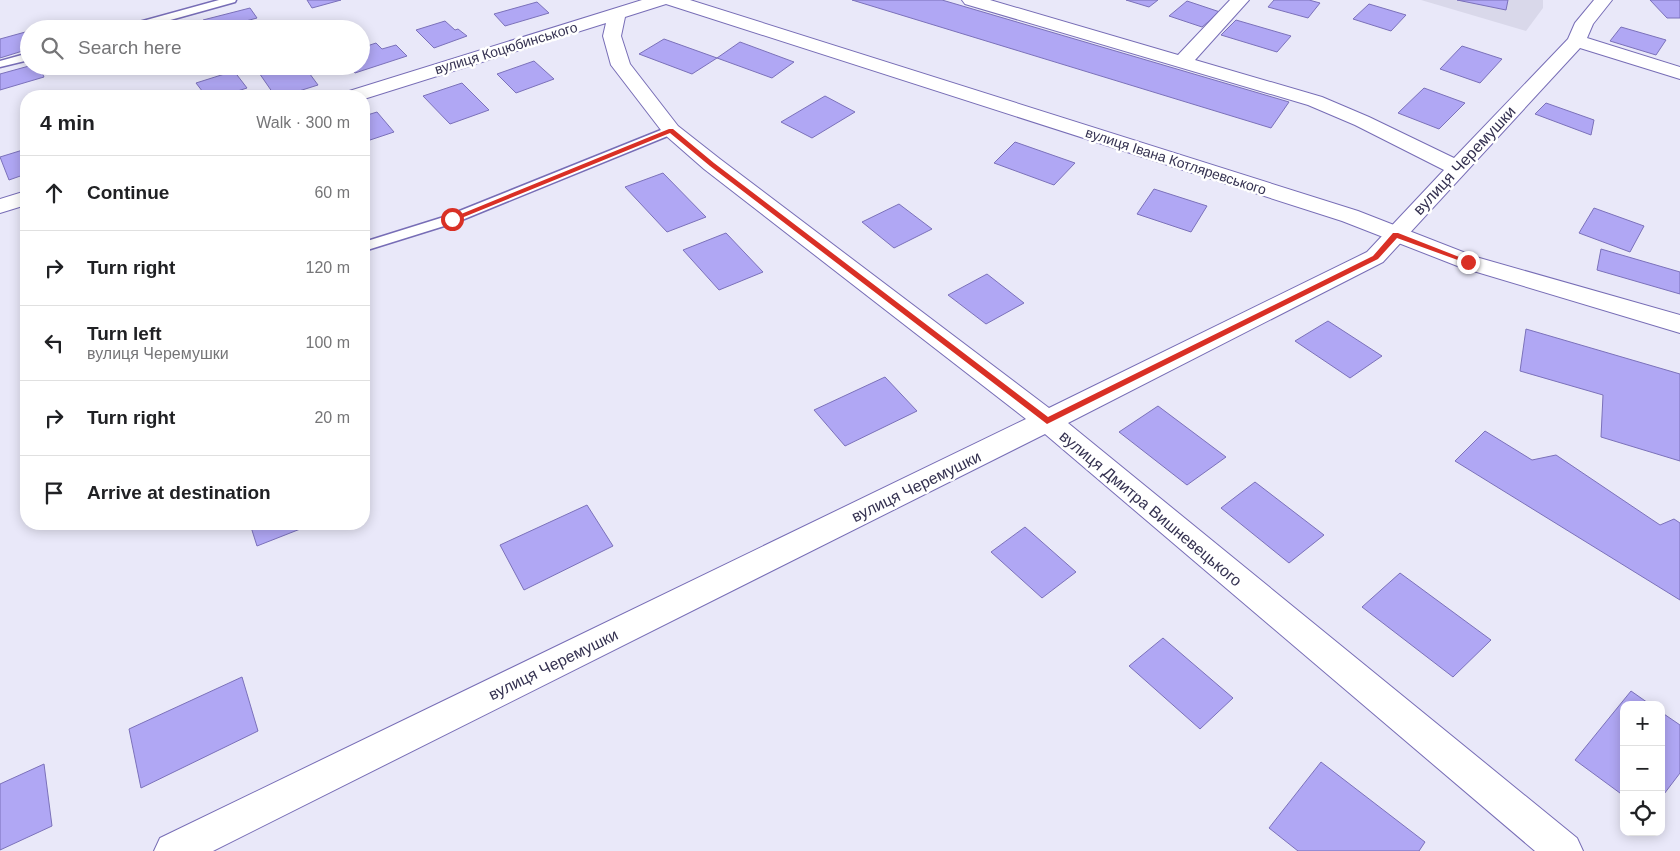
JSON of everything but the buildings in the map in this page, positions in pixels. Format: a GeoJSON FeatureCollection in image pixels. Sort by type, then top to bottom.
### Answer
{"type":"FeatureCollection","features":[{"type":"Feature","properties":{"kind":"street","name":"вулиця Коцюбинського"},"geometry":{"type":"LineString","coordinates":[[370,91],[660,0]]}},
{"type":"Feature","properties":{"kind":"street","name":"вулиця Івана Котляревського"},"geometry":{"type":"LineString","coordinates":[[672,0],[1350,216],[1468,262],[1680,324]]}},
{"type":"Feature","properties":{"kind":"street"},"geometry":{"type":"LineString","coordinates":[[971,0],[1314,101],[1362,121],[1456,168]]}},
{"type":"Feature","properties":{"kind":"street"},"geometry":{"type":"LineString","coordinates":[[1182,62],[1240,0]]}},
{"type":"Feature","properties":{"kind":"street","name":"вулиця Черемушки"},"geometry":{"type":"LineString","coordinates":[[173,851],[1047,421],[1375,257],[1456,168],[1581,21],[1603,0]]}},
{"type":"Feature","properties":{"kind":"street","name":"вулиця Дмитра Вишневецького"},"geometry":{"type":"LineString","coordinates":[[617,13],[612,36],[621,65],[671,130],[712,164],[1047,421],[1564,851]]}},
{"type":"Feature","properties":{"kind":"street"},"geometry":{"type":"LineString","coordinates":[[1581,21],[1680,73]]}},
{"type":"Feature","properties":{"kind":"street"},"geometry":{"type":"LineString","coordinates":[[0,206],[20,200]]}},
{"type":"Feature","properties":{"kind":"lane"},"geometry":{"type":"LineString","coordinates":[[158,20],[231,0]]}},
{"type":"Feature","properties":{"kind":"lane"},"geometry":{"type":"LineString","coordinates":[[0,64],[20,58]]}},
{"type":"Feature","properties":{"kind":"lane"},"geometry":{"type":"LineString","coordinates":[[370,245],[452,219],[671,130]]}},
{"type":"Feature","properties":{"kind":"shaded area"},"geometry":{"type":"Polygon","coordinates":[[[1421,0],[1543,0],[1543,8],[1526,31],[1421,0]]]}},
{"type":"Feature","properties":{"kind":"route"},"geometry":{"type":"LineString","coordinates":[[452,219],[671,130],[712,164],[1047,421],[1345,273],[1375,257],[1396,235],[1468,262]]}}]}
